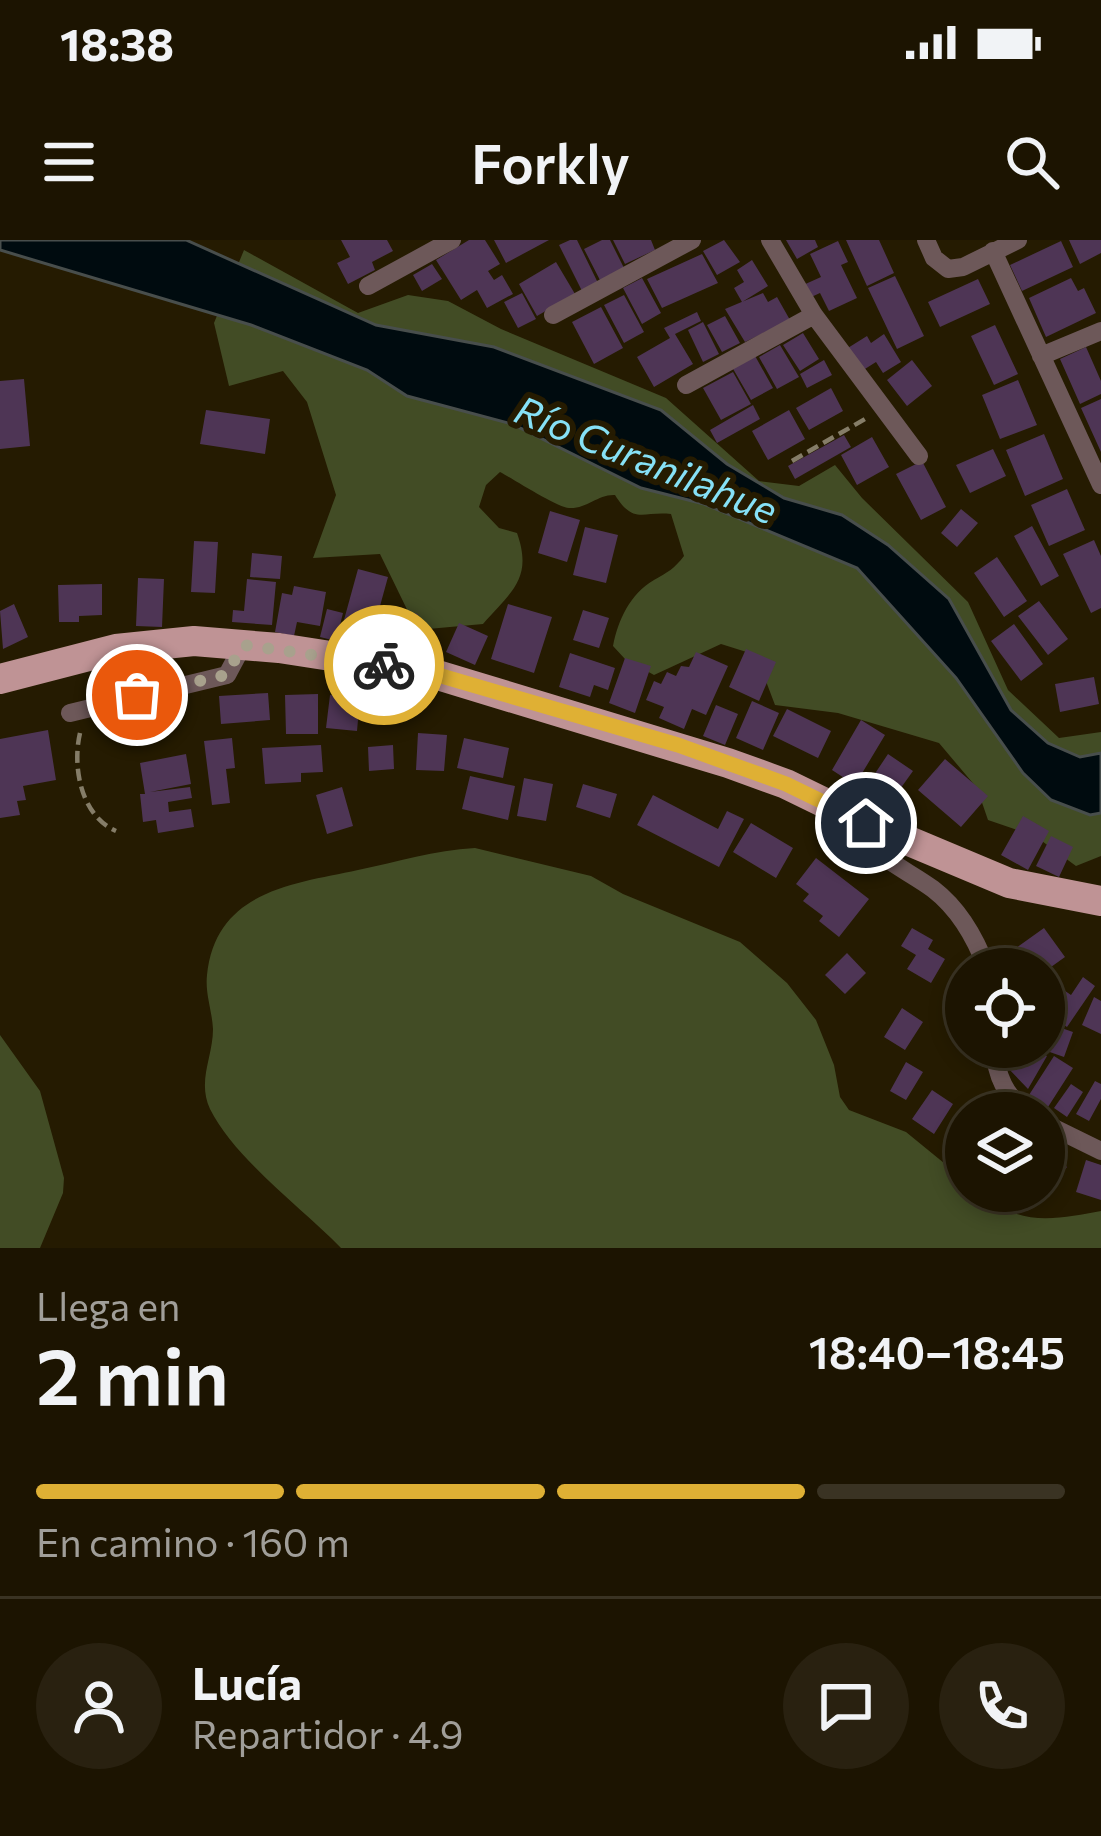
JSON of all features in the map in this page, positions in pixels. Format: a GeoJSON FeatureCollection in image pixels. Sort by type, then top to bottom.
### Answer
{"type":"FeatureCollection","features":[{"type":"Feature","properties":{"kind":"main road"},"geometry":{"type":"LineString","coordinates":[[0,679],[116,649],[194,641],[421,670],[678,745],[786,784],[1009,884],[1101,901]]}},
{"type":"Feature","properties":{"kind":"street"},"geometry":{"type":"LineString","coordinates":[[368,286],[452,240]]}},
{"type":"Feature","properties":{"kind":"street"},"geometry":{"type":"LineString","coordinates":[[553,315],[692,240]]}},
{"type":"Feature","properties":{"kind":"street"},"geometry":{"type":"LineString","coordinates":[[770,240],[814,315],[919,456]]}},
{"type":"Feature","properties":{"kind":"street"},"geometry":{"type":"LineString","coordinates":[[926,240],[934,258],[948,268],[963,267],[1018,240]]}},
{"type":"Feature","properties":{"kind":"street"},"geometry":{"type":"LineString","coordinates":[[993,251],[1101,484]]}},
{"type":"Feature","properties":{"kind":"street"},"geometry":{"type":"LineString","coordinates":[[686,386],[814,315]]}},
{"type":"Feature","properties":{"kind":"street"},"geometry":{"type":"LineString","coordinates":[[1041,356],[1101,332]]}},
{"type":"Feature","properties":{"kind":"street"},"geometry":{"type":"LineString","coordinates":[[70,713],[226,675],[243,645]]}},
{"type":"Feature","properties":{"kind":"street"},"geometry":{"type":"LineString","coordinates":[[866,823],[863,837],[872,848],[938,892],[970,929],[978,948]]}},
{"type":"Feature","properties":{"kind":"street"},"geometry":{"type":"LineString","coordinates":[[1065,1133],[1101,1150]]}},
{"type":"Feature","properties":{"kind":"path"},"geometry":{"type":"LineString","coordinates":[[792,461],[883,409]]}},
{"type":"Feature","properties":{"kind":"path"},"geometry":{"type":"LineString","coordinates":[[80,734],[76,752],[83,793],[94,815],[116,831]]}},
{"type":"Feature","properties":{"kind":"green space"},"geometry":{"type":"Polygon","coordinates":[[[244,250],[358,313],[408,295],[448,301],[501,329],[666,398],[759,481],[799,486],[835,465],[862,498],[968,602],[1008,690],[1059,738],[1101,732],[1101,856],[1076,866],[1035,836],[988,820],[977,788],[939,743],[838,713],[775,705],[756,655],[721,644],[654,675],[625,659],[613,646],[626,608],[684,556],[671,514],[633,513],[615,495],[575,508],[563,507],[500,472],[486,485],[479,507],[499,528],[517,533],[523,562],[517,583],[483,624],[417,630],[380,554],[313,558],[336,495],[307,402],[283,371],[229,386],[214,323],[244,250]]]}},
{"type":"Feature","properties":{"kind":"green space"},"geometry":{"type":"Polygon","coordinates":[[[475,848],[591,876],[740,942],[787,983],[816,1020],[834,1065],[840,1097],[849,1110],[906,1132],[945,1164],[945,1212],[1011,1212],[1045,1218],[1101,1211],[1101,1248],[341,1248],[252,1164],[210,1109],[205,1079],[213,1029],[207,975],[213,947],[225,925],[262,896],[309,880],[475,848]]]}},
{"type":"Feature","properties":{"kind":"green space"},"geometry":{"type":"Polygon","coordinates":[[[0,1035],[40,1091],[64,1178],[63,1193],[40,1248],[0,1248],[0,1035]]]}},
{"type":"Feature","properties":{"kind":"water","name":"Río Curanilahue"},"geometry":{"type":"Polygon","coordinates":[[[0,240],[186,240],[376,325],[494,347],[661,410],[727,464],[784,498],[842,515],[888,545],[949,599],[1011,710],[1048,743],[1080,757],[1101,753],[1101,813],[1090,815],[1051,800],[1023,773],[956,678],[857,568],[704,504],[641,488],[512,424],[407,396],[367,370],[251,325],[0,250],[0,240]]]}},
{"type":"Feature","properties":{"kind":"building"},"geometry":{"type":"Polygon","coordinates":[[[341,240],[387,240],[393,251],[372,262],[375,270],[348,284],[337,263],[350,257],[341,240]]]}},
{"type":"Feature","properties":{"kind":"building"},"geometry":{"type":"Polygon","coordinates":[[[469,240],[485,240],[500,264],[488,271],[494,280],[502,275],[513,294],[487,308],[477,290],[461,300],[436,260],[469,240]]]}},
{"type":"Feature","properties":{"kind":"building"},"geometry":{"type":"Polygon","coordinates":[[[494,240],[549,240],[506,263],[494,240]]]}},
{"type":"Feature","properties":{"kind":"building"},"geometry":{"type":"Polygon","coordinates":[[[577,240],[598,283],[582,291],[559,245],[577,240]]]}},
{"type":"Feature","properties":{"kind":"building"},"geometry":{"type":"Polygon","coordinates":[[[610,240],[626,272],[602,284],[584,249],[610,240]]]}},
{"type":"Feature","properties":{"kind":"building"},"geometry":{"type":"Polygon","coordinates":[[[613,240],[651,240],[655,250],[625,264],[613,240]]]}},
{"type":"Feature","properties":{"kind":"building"},"geometry":{"type":"Polygon","coordinates":[[[724,240],[740,262],[717,275],[703,251],[724,240]]]}},
{"type":"Feature","properties":{"kind":"building"},"geometry":{"type":"Polygon","coordinates":[[[786,240],[815,240],[818,247],[797,259],[786,240]]]}},
{"type":"Feature","properties":{"kind":"building"},"geometry":{"type":"Polygon","coordinates":[[[846,240],[879,240],[894,273],[867,286],[846,240]]]}},
{"type":"Feature","properties":{"kind":"building"},"geometry":{"type":"Polygon","coordinates":[[[1069,240],[1101,240],[1101,253],[1080,264],[1069,240]]]}},
{"type":"Feature","properties":{"kind":"building"},"geometry":{"type":"Polygon","coordinates":[[[838,241],[848,262],[841,265],[857,298],[829,311],[820,293],[807,299],[801,286],[821,277],[810,254],[838,241]]]}},
{"type":"Feature","properties":{"kind":"building"},"geometry":{"type":"Polygon","coordinates":[[[1061,241],[1073,267],[1022,291],[1010,265],[1061,241]]]}},
{"type":"Feature","properties":{"kind":"building"},"geometry":{"type":"Polygon","coordinates":[[[702,254],[718,283],[662,308],[647,279],[702,254]]]}},
{"type":"Feature","properties":{"kind":"building"},"geometry":{"type":"Polygon","coordinates":[[[752,260],[768,286],[742,302],[734,288],[744,282],[737,270],[752,260]]]}},
{"type":"Feature","properties":{"kind":"building"},"geometry":{"type":"Polygon","coordinates":[[[556,262],[575,294],[537,316],[519,284],[556,262]]]}},
{"type":"Feature","properties":{"kind":"building"},"geometry":{"type":"Polygon","coordinates":[[[432,264],[442,279],[422,291],[413,275],[432,264]]]}},
{"type":"Feature","properties":{"kind":"building"},"geometry":{"type":"Polygon","coordinates":[[[895,276],[924,336],[897,349],[868,288],[895,276]]]}},
{"type":"Feature","properties":{"kind":"building"},"geometry":{"type":"Polygon","coordinates":[[[642,278],[661,313],[642,324],[623,288],[642,278]]]}},
{"type":"Feature","properties":{"kind":"building"},"geometry":{"type":"Polygon","coordinates":[[[1071,278],[1078,291],[1084,288],[1096,313],[1046,337],[1029,298],[1071,278]]]}},
{"type":"Feature","properties":{"kind":"building"},"geometry":{"type":"Polygon","coordinates":[[[978,279],[990,304],[940,327],[928,302],[978,279]]]}},
{"type":"Feature","properties":{"kind":"building"},"geometry":{"type":"Polygon","coordinates":[[[522,293],[536,319],[518,328],[504,302],[522,293]]]}},
{"type":"Feature","properties":{"kind":"building"},"geometry":{"type":"Polygon","coordinates":[[[763,293],[768,302],[777,297],[790,320],[745,342],[725,309],[763,293]]]}},
{"type":"Feature","properties":{"kind":"building"},"geometry":{"type":"Polygon","coordinates":[[[624,295],[644,332],[624,343],[604,305],[624,295]]]}},
{"type":"Feature","properties":{"kind":"building"},"geometry":{"type":"Polygon","coordinates":[[[601,307],[623,348],[594,364],[572,322],[601,307]]]}},
{"type":"Feature","properties":{"kind":"building"},"geometry":{"type":"Polygon","coordinates":[[[697,312],[701,321],[675,334],[693,364],[654,387],[637,357],[670,338],[664,328],[697,312]]]}},
{"type":"Feature","properties":{"kind":"building"},"geometry":{"type":"Polygon","coordinates":[[[725,316],[740,343],[722,352],[707,325],[725,316]]]}},
{"type":"Feature","properties":{"kind":"building"},"geometry":{"type":"Polygon","coordinates":[[[703,322],[719,354],[703,362],[688,330],[703,322]]]}},
{"type":"Feature","properties":{"kind":"building"},"geometry":{"type":"Polygon","coordinates":[[[995,325],[1018,374],[994,385],[971,336],[995,325]]]}},
{"type":"Feature","properties":{"kind":"building"},"geometry":{"type":"Polygon","coordinates":[[[803,333],[819,359],[800,371],[783,345],[803,333]]]}},
{"type":"Feature","properties":{"kind":"building"},"geometry":{"type":"Polygon","coordinates":[[[884,334],[901,362],[883,373],[876,362],[857,374],[843,351],[867,336],[871,343],[884,334]]]}},
{"type":"Feature","properties":{"kind":"building"},"geometry":{"type":"Polygon","coordinates":[[[780,345],[799,377],[777,389],[759,357],[780,345]]]}},
{"type":"Feature","properties":{"kind":"building"},"geometry":{"type":"Polygon","coordinates":[[[1086,347],[1101,381],[1101,394],[1080,404],[1060,359],[1086,347]]]}},
{"type":"Feature","properties":{"kind":"building"},"geometry":{"type":"Polygon","coordinates":[[[754,354],[773,388],[751,400],[732,367],[754,354]]]}},
{"type":"Feature","properties":{"kind":"building"},"geometry":{"type":"Polygon","coordinates":[[[824,360],[832,375],[807,388],[800,374],[824,360]]]}},
{"type":"Feature","properties":{"kind":"building"},"geometry":{"type":"Polygon","coordinates":[[[912,360],[932,386],[907,406],[887,380],[912,360]]]}},
{"type":"Feature","properties":{"kind":"building"},"geometry":{"type":"Polygon","coordinates":[[[733,372],[751,404],[721,420],[703,388],[733,372]]]}},
{"type":"Feature","properties":{"kind":"building"},"geometry":{"type":"Polygon","coordinates":[[[24,379],[30,446],[0,449],[0,381],[24,379]]]}},
{"type":"Feature","properties":{"kind":"building"},"geometry":{"type":"Polygon","coordinates":[[[1018,380],[1037,425],[1000,439],[982,395],[1018,380]]]}},
{"type":"Feature","properties":{"kind":"building"},"geometry":{"type":"Polygon","coordinates":[[[831,388],[843,411],[809,430],[796,408],[831,388]]]}},
{"type":"Feature","properties":{"kind":"building"},"geometry":{"type":"Polygon","coordinates":[[[1101,399],[1101,452],[1081,408],[1101,399]]]}},
{"type":"Feature","properties":{"kind":"building"},"geometry":{"type":"Polygon","coordinates":[[[753,405],[760,419],[717,443],[710,430],[753,405]]]}},
{"type":"Feature","properties":{"kind":"building"},"geometry":{"type":"Polygon","coordinates":[[[206,410],[270,419],[265,454],[200,444],[206,410]]]}},
{"type":"Feature","properties":{"kind":"building"},"geometry":{"type":"Polygon","coordinates":[[[789,410],[805,439],[768,460],[752,431],[789,410]]]}},
{"type":"Feature","properties":{"kind":"building"},"geometry":{"type":"Polygon","coordinates":[[[1044,434],[1063,479],[1025,496],[1006,450],[1044,434]]]}},
{"type":"Feature","properties":{"kind":"building"},"geometry":{"type":"Polygon","coordinates":[[[844,435],[851,447],[795,479],[788,466],[844,435]]]}},
{"type":"Feature","properties":{"kind":"building"},"geometry":{"type":"Polygon","coordinates":[[[872,437],[889,467],[857,485],[841,455],[872,437]]]}},
{"type":"Feature","properties":{"kind":"building"},"geometry":{"type":"Polygon","coordinates":[[[993,449],[1006,476],[970,493],[956,465],[993,449]]]}},
{"type":"Feature","properties":{"kind":"building"},"geometry":{"type":"Polygon","coordinates":[[[922,461],[946,507],[921,520],[896,474],[922,461]]]}},
{"type":"Feature","properties":{"kind":"building"},"geometry":{"type":"Polygon","coordinates":[[[1067,489],[1085,530],[1049,546],[1031,505],[1067,489]]]}},
{"type":"Feature","properties":{"kind":"building"},"geometry":{"type":"Polygon","coordinates":[[[961,509],[978,523],[957,547],[941,533],[961,509]]]}},
{"type":"Feature","properties":{"kind":"building"},"geometry":{"type":"Polygon","coordinates":[[[550,511],[580,520],[567,562],[538,553],[550,511]]]}},
{"type":"Feature","properties":{"kind":"building"},"geometry":{"type":"Polygon","coordinates":[[[1032,526],[1059,576],[1041,586],[1014,536],[1032,526]]]}},
{"type":"Feature","properties":{"kind":"building"},"geometry":{"type":"Polygon","coordinates":[[[585,527],[618,535],[606,583],[573,575],[585,527]]]}},
{"type":"Feature","properties":{"kind":"building"},"geometry":{"type":"Polygon","coordinates":[[[1094,540],[1101,556],[1101,608],[1091,613],[1063,554],[1094,540]]]}},
{"type":"Feature","properties":{"kind":"building"},"geometry":{"type":"Polygon","coordinates":[[[194,541],[218,542],[215,593],[191,592],[194,541]]]}},
{"type":"Feature","properties":{"kind":"building"},"geometry":{"type":"Polygon","coordinates":[[[252,553],[282,556],[280,579],[250,577],[252,553]]]}},
{"type":"Feature","properties":{"kind":"building"},"geometry":{"type":"Polygon","coordinates":[[[997,557],[1027,601],[1004,617],[974,573],[997,557]]]}},
{"type":"Feature","properties":{"kind":"building"},"geometry":{"type":"Polygon","coordinates":[[[358,569],[388,577],[369,646],[339,638],[358,569]]]}},
{"type":"Feature","properties":{"kind":"building"},"geometry":{"type":"Polygon","coordinates":[[[138,578],[164,579],[162,627],[136,626],[138,578]]]}},
{"type":"Feature","properties":{"kind":"building"},"geometry":{"type":"Polygon","coordinates":[[[247,579],[276,582],[272,625],[232,622],[233,610],[244,611],[247,579]]]}},
{"type":"Feature","properties":{"kind":"building"},"geometry":{"type":"Polygon","coordinates":[[[102,584],[102,615],[59,622],[58,585],[102,584]]]}},
{"type":"Feature","properties":{"kind":"building"},"geometry":{"type":"Polygon","coordinates":[[[294,586],[326,592],[320,626],[297,622],[294,636],[275,632],[282,593],[292,595],[294,586]]]}},
{"type":"Feature","properties":{"kind":"building"},"geometry":{"type":"Polygon","coordinates":[[[1039,601],[1068,639],[1048,655],[1018,616],[1039,601]]]}},
{"type":"Feature","properties":{"kind":"building"},"geometry":{"type":"Polygon","coordinates":[[[14,604],[28,637],[3,649],[0,611],[14,604]]]}},
{"type":"Feature","properties":{"kind":"building"},"geometry":{"type":"Polygon","coordinates":[[[508,604],[552,617],[534,673],[491,659],[508,604]]]}},
{"type":"Feature","properties":{"kind":"building"},"geometry":{"type":"Polygon","coordinates":[[[389,607],[418,614],[407,656],[378,649],[389,607]]]}},
{"type":"Feature","properties":{"kind":"building"},"geometry":{"type":"Polygon","coordinates":[[[327,609],[343,613],[336,641],[320,637],[327,609]]]}},
{"type":"Feature","properties":{"kind":"building"},"geometry":{"type":"Polygon","coordinates":[[[583,610],[609,618],[599,648],[573,640],[583,610]]]}},
{"type":"Feature","properties":{"kind":"building"},"geometry":{"type":"Polygon","coordinates":[[[459,623],[488,636],[475,665],[446,652],[459,623]]]}},
{"type":"Feature","properties":{"kind":"building"},"geometry":{"type":"Polygon","coordinates":[[[1014,624],[1043,664],[1021,681],[991,641],[1014,624]]]}},
{"type":"Feature","properties":{"kind":"building"},"geometry":{"type":"Polygon","coordinates":[[[746,649],[776,662],[759,701],[729,687],[746,649]]]}},
{"type":"Feature","properties":{"kind":"building"},"geometry":{"type":"Polygon","coordinates":[[[696,652],[728,666],[706,715],[692,709],[684,729],[659,718],[664,707],[646,700],[654,681],[661,684],[667,672],[676,676],[681,666],[689,667],[696,652]]]}},
{"type":"Feature","properties":{"kind":"building"},"geometry":{"type":"Polygon","coordinates":[[[570,653],[615,668],[608,690],[594,685],[590,697],[559,687],[570,653]]]}},
{"type":"Feature","properties":{"kind":"building"},"geometry":{"type":"Polygon","coordinates":[[[625,658],[651,666],[635,713],[609,703],[625,658]]]}},
{"type":"Feature","properties":{"kind":"building"},"geometry":{"type":"Polygon","coordinates":[[[1094,677],[1099,704],[1060,712],[1055,684],[1094,677]]]}},
{"type":"Feature","properties":{"kind":"building"},"geometry":{"type":"Polygon","coordinates":[[[268,693],[270,720],[221,724],[219,696],[268,693]]]}},
{"type":"Feature","properties":{"kind":"building"},"geometry":{"type":"Polygon","coordinates":[[[318,694],[318,734],[286,734],[285,695],[318,694]]]}},
{"type":"Feature","properties":{"kind":"building"},"geometry":{"type":"Polygon","coordinates":[[[330,695],[360,698],[357,731],[326,728],[330,695]]]}},
{"type":"Feature","properties":{"kind":"building"},"geometry":{"type":"Polygon","coordinates":[[[752,701],[779,713],[763,750],[736,738],[752,701]]]}},
{"type":"Feature","properties":{"kind":"building"},"geometry":{"type":"Polygon","coordinates":[[[716,705],[738,714],[725,745],[703,736],[716,705]]]}},
{"type":"Feature","properties":{"kind":"building"},"geometry":{"type":"Polygon","coordinates":[[[787,709],[831,731],[818,758],[773,736],[787,709]]]}},
{"type":"Feature","properties":{"kind":"building"},"geometry":{"type":"Polygon","coordinates":[[[861,720],[885,735],[855,785],[832,770],[861,720]]]}},
{"type":"Feature","properties":{"kind":"building"},"geometry":{"type":"Polygon","coordinates":[[[48,730],[56,780],[23,786],[26,800],[17,801],[20,815],[0,818],[0,739],[48,730]]]}},
{"type":"Feature","properties":{"kind":"building"},"geometry":{"type":"Polygon","coordinates":[[[418,733],[447,735],[444,771],[416,770],[418,733]]]}},
{"type":"Feature","properties":{"kind":"building"},"geometry":{"type":"Polygon","coordinates":[[[232,738],[235,768],[226,769],[230,803],[212,805],[204,741],[232,738]]]}},
{"type":"Feature","properties":{"kind":"building"},"geometry":{"type":"Polygon","coordinates":[[[464,738],[509,748],[503,778],[457,768],[464,738]]]}},
{"type":"Feature","properties":{"kind":"building"},"geometry":{"type":"Polygon","coordinates":[[[321,745],[323,772],[301,773],[301,782],[265,784],[262,748],[321,745]]]}},
{"type":"Feature","properties":{"kind":"building"},"geometry":{"type":"Polygon","coordinates":[[[393,745],[394,769],[369,771],[368,747],[393,745]]]}},
{"type":"Feature","properties":{"kind":"building"},"geometry":{"type":"Polygon","coordinates":[[[186,754],[191,784],[150,792],[190,787],[192,798],[168,802],[169,812],[191,809],[194,827],[158,833],[156,820],[143,822],[140,763],[186,754]]]}},
{"type":"Feature","properties":{"kind":"building"},"geometry":{"type":"Polygon","coordinates":[[[888,754],[913,771],[890,803],[866,787],[888,754]]]}},
{"type":"Feature","properties":{"kind":"building"},"geometry":{"type":"Polygon","coordinates":[[[945,759],[988,796],[961,827],[918,790],[945,759]]]}},
{"type":"Feature","properties":{"kind":"building"},"geometry":{"type":"Polygon","coordinates":[[[470,776],[515,786],[508,820],[462,809],[470,776]]]}},
{"type":"Feature","properties":{"kind":"building"},"geometry":{"type":"Polygon","coordinates":[[[524,778],[553,784],[546,821],[517,816],[524,778]]]}},
{"type":"Feature","properties":{"kind":"building"},"geometry":{"type":"Polygon","coordinates":[[[583,784],[617,794],[610,818],[576,807],[583,784]]]}},
{"type":"Feature","properties":{"kind":"building"},"geometry":{"type":"Polygon","coordinates":[[[342,787],[353,826],[327,834],[316,795],[342,787]]]}},
{"type":"Feature","properties":{"kind":"building"},"geometry":{"type":"Polygon","coordinates":[[[653,795],[718,829],[727,811],[744,819],[719,867],[637,825],[653,795]]]}},
{"type":"Feature","properties":{"kind":"building"},"geometry":{"type":"Polygon","coordinates":[[[1023,816],[1049,831],[1028,870],[1001,855],[1023,816]]]}},
{"type":"Feature","properties":{"kind":"building"},"geometry":{"type":"Polygon","coordinates":[[[751,823],[793,848],[776,878],[733,852],[751,823]]]}},
{"type":"Feature","properties":{"kind":"building"},"geometry":{"type":"Polygon","coordinates":[[[1051,836],[1073,847],[1059,877],[1036,866],[1051,836]]]}},
{"type":"Feature","properties":{"kind":"building"},"geometry":{"type":"Polygon","coordinates":[[[816,858],[869,899],[839,937],[819,921],[823,916],[803,901],[809,894],[796,884],[816,858]]]}},
{"type":"Feature","properties":{"kind":"building"},"geometry":{"type":"Polygon","coordinates":[[[912,928],[933,940],[928,949],[945,959],[931,983],[907,969],[916,955],[901,946],[912,928]]]}},
{"type":"Feature","properties":{"kind":"building"},"geometry":{"type":"Polygon","coordinates":[[[1044,928],[1058,948],[1016,948],[1044,928]]]}},
{"type":"Feature","properties":{"kind":"building"},"geometry":{"type":"Polygon","coordinates":[[[847,953],[866,973],[845,994],[825,975],[847,953]]]}},
{"type":"Feature","properties":{"kind":"building"},"geometry":{"type":"Polygon","coordinates":[[[1083,977],[1095,986],[1067,1027],[1065,991],[1071,995],[1083,977]]]}},
{"type":"Feature","properties":{"kind":"building"},"geometry":{"type":"Polygon","coordinates":[[[1094,997],[1101,1001],[1101,1034],[1082,1025],[1094,997]]]}},
{"type":"Feature","properties":{"kind":"building"},"geometry":{"type":"Polygon","coordinates":[[[902,1008],[923,1022],[905,1050],[884,1037],[902,1008]]]}},
{"type":"Feature","properties":{"kind":"building"},"geometry":{"type":"Polygon","coordinates":[[[1065,1029],[1073,1032],[1065,1054],[1065,1029]]]}},
{"type":"Feature","properties":{"kind":"building"},"geometry":{"type":"Polygon","coordinates":[[[906,1062],[923,1072],[906,1100],[890,1091],[906,1062]]]}},
{"type":"Feature","properties":{"kind":"building"},"geometry":{"type":"Polygon","coordinates":[[[1065,1063],[1073,1068],[1058,1092],[1031,1092],[1046,1068],[1065,1068],[1065,1063]]]}},
{"type":"Feature","properties":{"kind":"building"},"geometry":{"type":"Polygon","coordinates":[[[1008,1068],[1040,1068],[1028,1089],[1008,1068]]]}},
{"type":"Feature","properties":{"kind":"building"},"geometry":{"type":"Polygon","coordinates":[[[1095,1081],[1101,1084],[1101,1099],[1089,1121],[1076,1114],[1095,1081]]]}},
{"type":"Feature","properties":{"kind":"building"},"geometry":{"type":"Polygon","coordinates":[[[1071,1084],[1083,1092],[1067,1117],[1065,1116],[1065,1092],[1071,1084]]]}},
{"type":"Feature","properties":{"kind":"building"},"geometry":{"type":"Polygon","coordinates":[[[932,1090],[945,1099],[945,1117],[934,1134],[912,1119],[932,1090]]]}},
{"type":"Feature","properties":{"kind":"building"},"geometry":{"type":"Polygon","coordinates":[[[1086,1160],[1101,1165],[1101,1200],[1076,1192],[1086,1160]]]}},
{"type":"Feature","properties":{"kind":"way so far"},"geometry":{"type":"LineString","coordinates":[[137,695],[226,675],[243,645],[384,665]]}},
{"type":"Feature","properties":{"kind":"route"},"geometry":{"type":"LineString","coordinates":[[384,665],[421,670],[678,745],[786,784],[866,823]]}}]}
